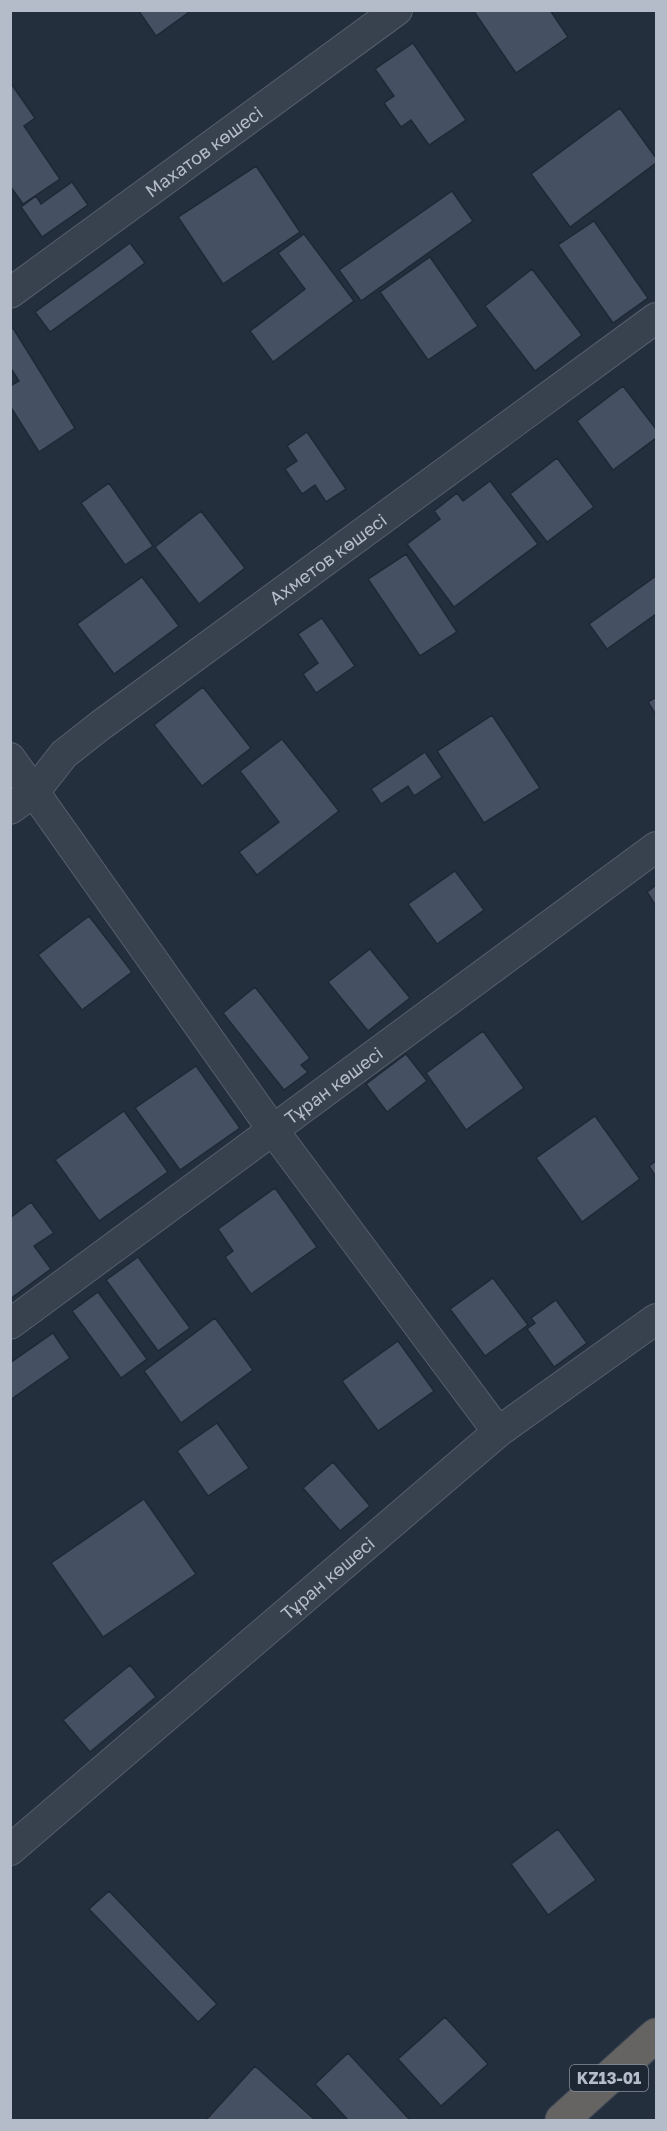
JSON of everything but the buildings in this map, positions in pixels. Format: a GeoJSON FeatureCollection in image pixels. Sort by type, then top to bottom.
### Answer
{"type":"FeatureCollection","features":[{"type":"Feature","properties":{"kind":"highway","name":"KZ13-01"},"geometry":{"type":"LineString","coordinates":[[562,2121],[657,2035]]}},
{"type":"Feature","properties":{"kind":"street","name":"Махатов көшесі"},"geometry":{"type":"LineString","coordinates":[[10,292],[397,10]]}},
{"type":"Feature","properties":{"kind":"street","name":"Ахметов көшесі"},"geometry":{"type":"LineString","coordinates":[[10,809],[35,791],[64,754],[101,725],[657,318]]}},
{"type":"Feature","properties":{"kind":"street"},"geometry":{"type":"LineString","coordinates":[[10,758],[273,1130],[447,1368],[498,1432]]}},
{"type":"Feature","properties":{"kind":"street","name":"Тұран көшесі"},"geometry":{"type":"LineString","coordinates":[[10,1324],[657,847]]}},
{"type":"Feature","properties":{"kind":"street","name":"Тұран көшесі"},"geometry":{"type":"LineString","coordinates":[[10,1850],[498,1432],[657,1319]]}}]}
